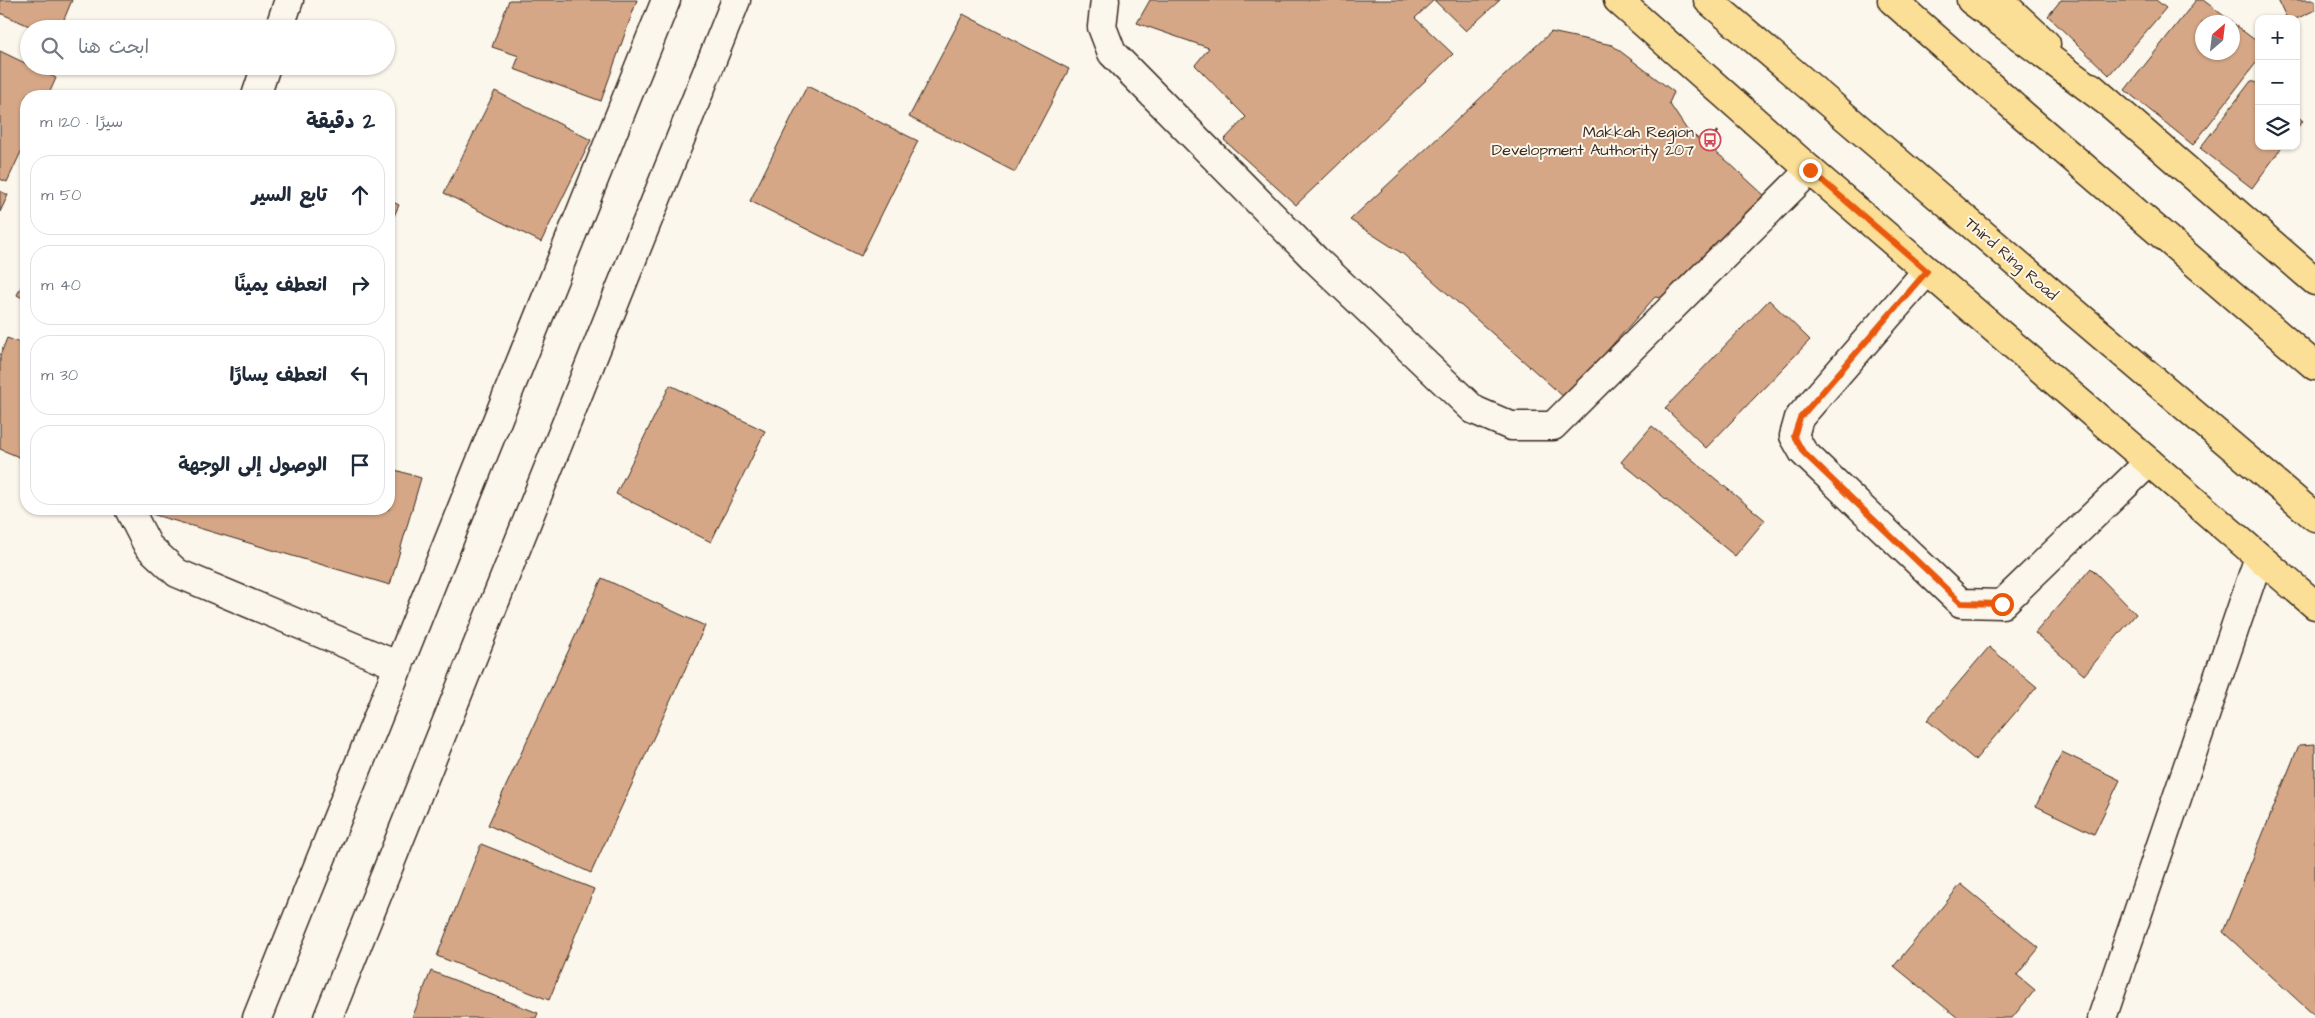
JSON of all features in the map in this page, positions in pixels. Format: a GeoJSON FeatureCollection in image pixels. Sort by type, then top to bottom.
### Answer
{"type":"FeatureCollection","features":[{"type":"Feature","properties":{"kind":"main road"},"geometry":{"type":"LineString","coordinates":[[1618,0],[1810,170],[2315,605]]}},
{"type":"Feature","properties":{"kind":"main road","name":"Third Ring Road"},"geometry":{"type":"LineString","coordinates":[[1708,0],[2315,517]]}},
{"type":"Feature","properties":{"kind":"main road"},"geometry":{"type":"LineString","coordinates":[[1892,0],[2030,122],[2315,366]]}},
{"type":"Feature","properties":{"kind":"main road"},"geometry":{"type":"LineString","coordinates":[[1971,0],[2109,103]]}},
{"type":"Feature","properties":{"kind":"main road"},"geometry":{"type":"LineString","coordinates":[[1999,0],[2109,103],[2315,281]]}},
{"type":"Feature","properties":{"kind":"street"},"geometry":{"type":"LineString","coordinates":[[282,20],[289,0]]}},
{"type":"Feature","properties":{"kind":"street"},"geometry":{"type":"LineString","coordinates":[[257,1018],[666,0]]}},
{"type":"Feature","properties":{"kind":"street"},"geometry":{"type":"LineString","coordinates":[[328,1018],[736,0]]}},
{"type":"Feature","properties":{"kind":"street"},"geometry":{"type":"LineString","coordinates":[[1105,0],[1102,27],[1112,53],[1315,259],[1474,410],[1511,426],[1553,426],[1810,170]]}},
{"type":"Feature","properties":{"kind":"street"},"geometry":{"type":"LineString","coordinates":[[258,90],[263,75]]}},
{"type":"Feature","properties":{"kind":"street"},"geometry":{"type":"LineString","coordinates":[[1927,271],[1800,418],[1794,436],[1803,452],[1961,603],[2002,604],[2149,462]]}},
{"type":"Feature","properties":{"kind":"street"},"geometry":{"type":"LineString","coordinates":[[132,515],[148,546],[177,573],[399,666]]}},
{"type":"Feature","properties":{"kind":"street"},"geometry":{"type":"LineString","coordinates":[[2102,1018],[2259,557]]}},
{"type":"Feature","properties":{"kind":"building"},"geometry":{"type":"Polygon","coordinates":[[[0,0],[72,0],[64,20],[20,20],[20,22],[0,13],[0,0]]]}},
{"type":"Feature","properties":{"kind":"building"},"geometry":{"type":"Polygon","coordinates":[[[509,0],[637,0],[601,101],[514,69],[519,56],[492,47],[509,0]]]}},
{"type":"Feature","properties":{"kind":"building"},"geometry":{"type":"Polygon","coordinates":[[[1150,0],[1434,0],[1415,18],[1453,54],[1296,205],[1224,140],[1246,117],[1195,65],[1209,48],[1137,23],[1150,0]]]}},
{"type":"Feature","properties":{"kind":"building"},"geometry":{"type":"Polygon","coordinates":[[[1434,0],[1500,0],[1466,31],[1434,0]]]}},
{"type":"Feature","properties":{"kind":"building"},"geometry":{"type":"Polygon","coordinates":[[[2061,0],[2156,0],[2166,8],[2109,75],[2048,16],[2061,0]]]}},
{"type":"Feature","properties":{"kind":"building"},"geometry":{"type":"Polygon","coordinates":[[[2196,0],[2203,0],[2223,15],[2195,15],[2195,60],[2240,60],[2240,29],[2255,40],[2255,64],[2193,145],[2125,90],[2196,0]]]}},
{"type":"Feature","properties":{"kind":"building"},"geometry":{"type":"Polygon","coordinates":[[[2278,0],[2315,0],[2315,10],[2300,17],[2300,15],[2285,15],[2278,0]]]}},
{"type":"Feature","properties":{"kind":"building"},"geometry":{"type":"Polygon","coordinates":[[[963,14],[1069,69],[1015,172],[909,117],[963,14]]]}},
{"type":"Feature","properties":{"kind":"building"},"geometry":{"type":"Polygon","coordinates":[[[1551,32],[1612,45],[1674,92],[1669,103],[1687,130],[1727,161],[1766,197],[1667,299],[1655,297],[1565,398],[1403,254],[1350,220],[1551,32]]]}},
{"type":"Feature","properties":{"kind":"building"},"geometry":{"type":"Polygon","coordinates":[[[0,51],[20,61],[20,75],[50,75],[56,78],[51,90],[20,90],[20,154],[7,182],[0,179],[0,51]]]}},
{"type":"Feature","properties":{"kind":"building"},"geometry":{"type":"Polygon","coordinates":[[[2251,81],[2255,82],[2255,150],[2280,150],[2252,188],[2200,148],[2251,81]]]}},
{"type":"Feature","properties":{"kind":"building"},"geometry":{"type":"Polygon","coordinates":[[[807,86],[918,141],[861,256],[750,201],[807,86]]]}},
{"type":"Feature","properties":{"kind":"building"},"geometry":{"type":"Polygon","coordinates":[[[495,91],[591,140],[541,242],[444,193],[495,91]]]}},
{"type":"Feature","properties":{"kind":"building"},"geometry":{"type":"Polygon","coordinates":[[[0,191],[8,195],[0,212],[0,191]]]}},
{"type":"Feature","properties":{"kind":"building"},"geometry":{"type":"Polygon","coordinates":[[[395,203],[399,205],[395,214],[395,203]]]}},
{"type":"Feature","properties":{"kind":"building"},"geometry":{"type":"Polygon","coordinates":[[[1769,300],[1810,340],[1706,448],[1665,408],[1769,300]]]}},
{"type":"Feature","properties":{"kind":"building"},"geometry":{"type":"Polygon","coordinates":[[[7,338],[20,343],[20,457],[0,449],[0,356],[7,338]]]}},
{"type":"Feature","properties":{"kind":"building"},"geometry":{"type":"Polygon","coordinates":[[[670,385],[765,431],[711,542],[616,494],[670,385]]]}},
{"type":"Feature","properties":{"kind":"building"},"geometry":{"type":"Polygon","coordinates":[[[1652,426],[1765,520],[1735,556],[1621,462],[1652,426]]]}},
{"type":"Feature","properties":{"kind":"building"},"geometry":{"type":"Polygon","coordinates":[[[395,470],[421,478],[390,585],[155,515],[395,515],[395,470]]]}},
{"type":"Feature","properties":{"kind":"building"},"geometry":{"type":"Polygon","coordinates":[[[2091,568],[2136,614],[2084,675],[2035,633],[2091,568]]]}},
{"type":"Feature","properties":{"kind":"building"},"geometry":{"type":"Polygon","coordinates":[[[602,578],[705,626],[591,873],[488,825],[602,578]]]}},
{"type":"Feature","properties":{"kind":"building"},"geometry":{"type":"Polygon","coordinates":[[[1989,647],[2037,687],[1975,760],[1927,720],[1989,647]]]}},
{"type":"Feature","properties":{"kind":"building"},"geometry":{"type":"Polygon","coordinates":[[[2315,744],[2315,1016],[2223,932],[2299,745],[2315,744]]]}},
{"type":"Feature","properties":{"kind":"building"},"geometry":{"type":"Polygon","coordinates":[[[2062,752],[2120,780],[2094,834],[2036,806],[2062,752]]]}},
{"type":"Feature","properties":{"kind":"building"},"geometry":{"type":"Polygon","coordinates":[[[481,844],[594,889],[549,1000],[437,956],[481,844]]]}},
{"type":"Feature","properties":{"kind":"building"},"geometry":{"type":"Polygon","coordinates":[[[1961,884],[2039,948],[2017,975],[2035,990],[2012,1018],[1958,1018],[1894,966],[1961,884]]]}},
{"type":"Feature","properties":{"kind":"building"},"geometry":{"type":"Polygon","coordinates":[[[431,971],[538,1013],[536,1018],[412,1018],[431,971]]]}},
{"type":"Feature","properties":{"kind":"place","name":"Makkah Region Development Authority 207"},"geometry":{"type":"Point","coordinates":[1710,140]}},
{"type":"Feature","properties":{"kind":"route"},"geometry":{"type":"LineString","coordinates":[[1810,170],[1927,271],[1800,418],[1794,436],[1803,452],[1961,603],[2002,604]]}}]}
